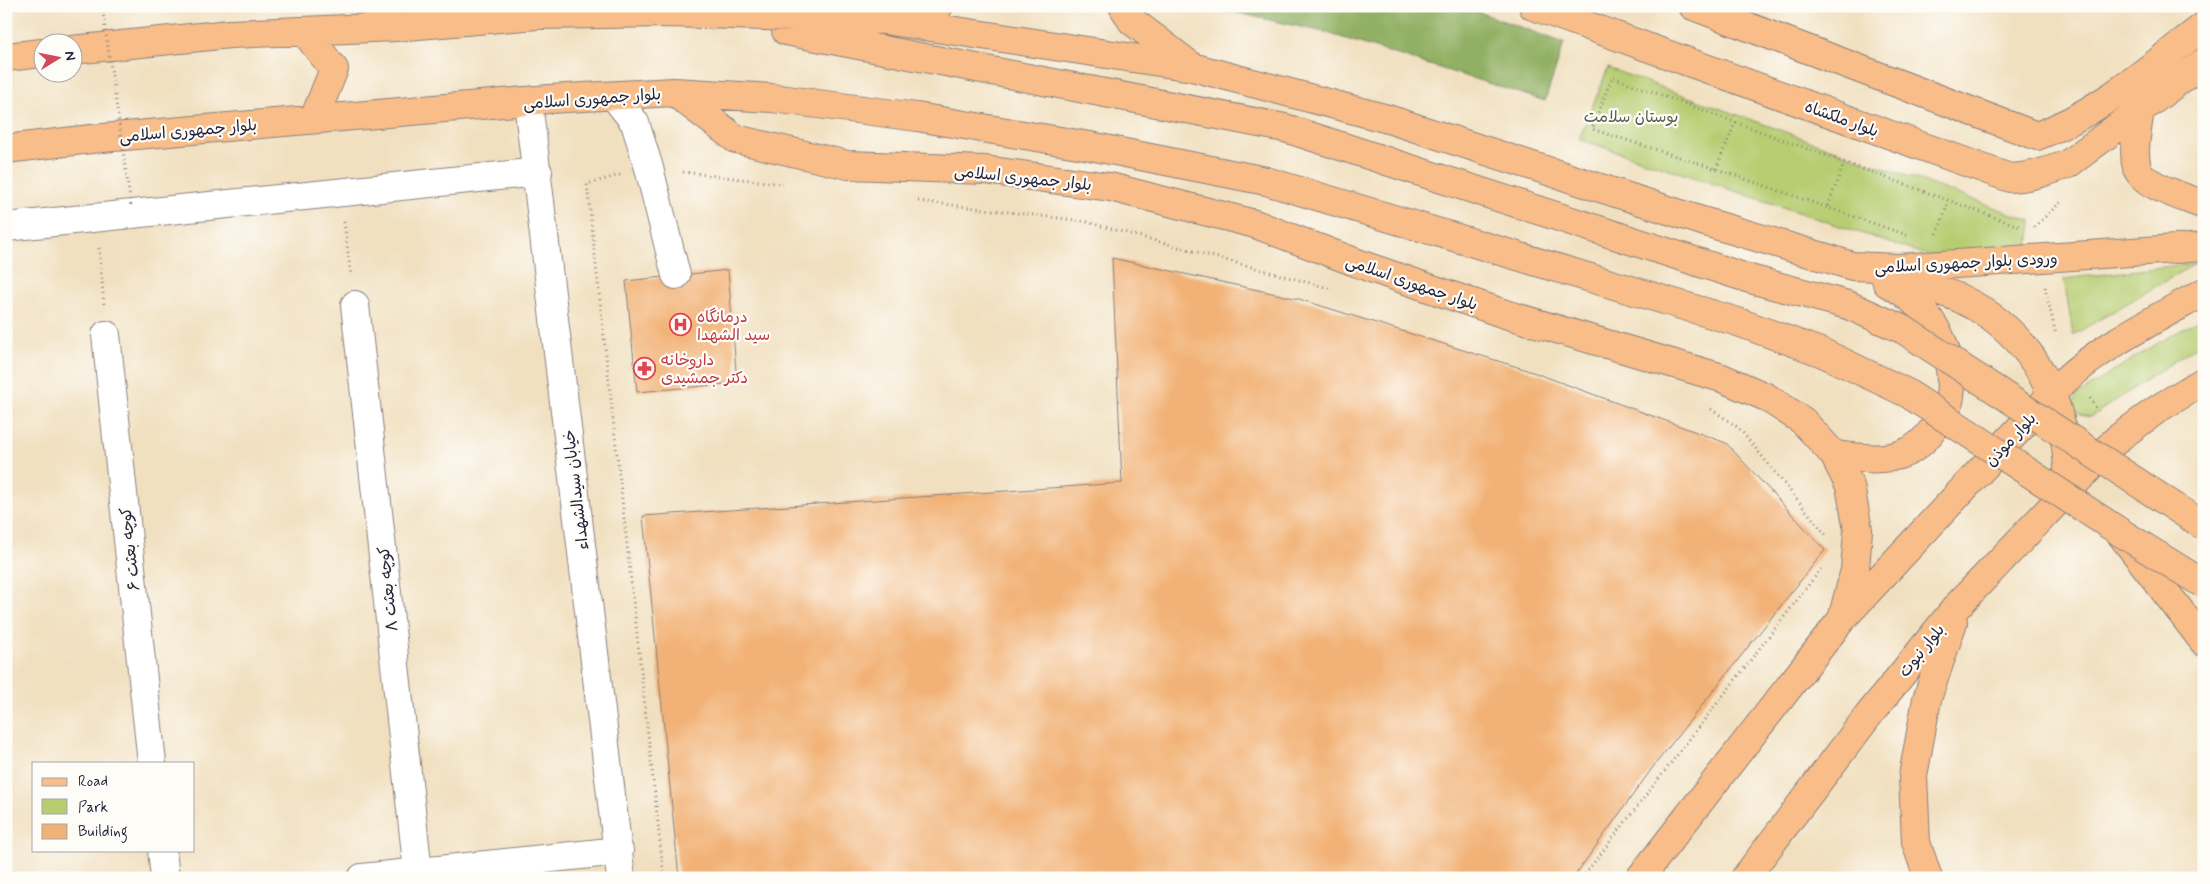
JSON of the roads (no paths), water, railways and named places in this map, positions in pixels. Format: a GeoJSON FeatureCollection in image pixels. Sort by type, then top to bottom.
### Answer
{"type":"FeatureCollection","features":[{"type":"Feature","properties":{"kind":"main road"},"geometry":{"type":"LineString","coordinates":[[884,20],[939,6]]}},
{"type":"Feature","properties":{"kind":"main road"},"geometry":{"type":"LineString","coordinates":[[1124,6],[1132,21],[1192,67]]}},
{"type":"Feature","properties":{"kind":"main road","name":"بلوار ملکشاه"},"geometry":{"type":"LineString","coordinates":[[1533,6],[2010,178],[2049,172],[2068,164],[2204,62]]}},
{"type":"Feature","properties":{"kind":"main road"},"geometry":{"type":"LineString","coordinates":[[1693,6],[2037,136],[2064,126],[2102,104],[2204,26]]}},
{"type":"Feature","properties":{"kind":"main road"},"geometry":{"type":"LineString","coordinates":[[82,49],[230,34],[395,27],[536,10],[884,20],[1192,67]]}},
{"type":"Feature","properties":{"kind":"main road"},"geometry":{"type":"LineString","coordinates":[[698,14],[1285,128],[1750,279],[1848,305],[1904,330],[2204,526]]}},
{"type":"Feature","properties":{"kind":"main road"},"geometry":{"type":"LineString","coordinates":[[304,31],[334,69],[314,119]]}},
{"type":"Feature","properties":{"kind":"main road"},"geometry":{"type":"LineString","coordinates":[[6,57],[32,54]]}},
{"type":"Feature","properties":{"kind":"main road","name":"ورودی بلوار جمهوری اسلامی"},"geometry":{"type":"LineString","coordinates":[[1192,67],[1388,119],[1702,221],[1852,266],[1898,268],[2204,247]]}},
{"type":"Feature","properties":{"kind":"main road"},"geometry":{"type":"LineString","coordinates":[[674,92],[772,98],[917,117],[1090,146],[1266,181],[1738,322],[1824,353],[1907,393],[2203,584]]}},
{"type":"Feature","properties":{"kind":"main road","name":"بلوار جمهوری اسلامی"},"geometry":{"type":"LineString","coordinates":[[6,149],[91,139],[314,119],[674,92],[736,139],[848,165],[985,170],[1091,184],[1110,187],[1255,224],[1368,267],[1502,313],[1722,378],[1766,398],[1804,421],[1834,455],[1850,486],[1858,530],[1855,570],[1842,620]]}},
{"type":"Feature","properties":{"kind":"main road"},"geometry":{"type":"LineString","coordinates":[[2140,109],[2136,145],[2138,169],[2150,183],[2204,205]]}},
{"type":"Feature","properties":{"kind":"main road"},"geometry":{"type":"LineString","coordinates":[[1834,455],[1868,459],[1901,454],[1925,440],[1947,411],[1951,379],[1943,342],[1925,312],[1899,289],[1852,266]]}},
{"type":"Feature","properties":{"kind":"main road"},"geometry":{"type":"LineString","coordinates":[[1852,266],[1960,298],[1990,314],[2017,338],[2037,365],[2053,393],[2065,438],[2069,489]]}},
{"type":"Feature","properties":{"kind":"main road","name":"بلوار موذن"},"geometry":{"type":"LineString","coordinates":[[1842,620],[2074,371],[2112,346],[2204,292]]}},
{"type":"Feature","properties":{"kind":"main road","name":"بلوار نبوت"},"geometry":{"type":"LineString","coordinates":[[1745,878],[1868,716],[1958,605],[2117,439],[2159,408],[2204,381]]}},
{"type":"Feature","properties":{"kind":"main road"},"geometry":{"type":"LineString","coordinates":[[2120,532],[2204,642]]}},
{"type":"Feature","properties":{"kind":"main road"},"geometry":{"type":"LineString","coordinates":[[1928,878],[1916,842],[1913,776],[1926,699],[1958,605]]}},
{"type":"Feature","properties":{"kind":"main road"},"geometry":{"type":"LineString","coordinates":[[1640,878],[1842,620]]}},
{"type":"Feature","properties":{"kind":"street"},"geometry":{"type":"LineString","coordinates":[[614,96],[635,123],[649,168],[676,275]]}},
{"type":"Feature","properties":{"kind":"street","name":"خیابان سیدالشهداء"},"geometry":{"type":"LineString","coordinates":[[528,102],[538,172],[621,878]]}},
{"type":"Feature","properties":{"kind":"street"},"geometry":{"type":"LineString","coordinates":[[6,227],[59,216],[96,218],[538,172]]}},
{"type":"Feature","properties":{"kind":"street","name":"کوچه بعثت ۸"},"geometry":{"type":"LineString","coordinates":[[355,306],[418,872]]}},
{"type":"Feature","properties":{"kind":"street","name":"کوچه بعثت ۶"},"geometry":{"type":"LineString","coordinates":[[106,335],[152,762]]}},
{"type":"Feature","properties":{"kind":"street"},"geometry":{"type":"LineString","coordinates":[[362,878],[418,872],[547,868],[619,851]]}},
{"type":"Feature","properties":{"kind":"street"},"geometry":{"type":"LineString","coordinates":[[162,852],[165,878]]}},
{"type":"Feature","properties":{"kind":"place","name":"درمانگاه سید الشهدا"},"geometry":{"type":"Point","coordinates":[681,325]}},
{"type":"Feature","properties":{"kind":"place","name":"داروخانه دکتر جمشیدی"},"geometry":{"type":"Point","coordinates":[645,368]}},
{"type":"Feature","properties":{"kind":"park label","name":"بوستان سلامت"},"geometry":{"type":"Point","coordinates":[1631,116]}}]}
